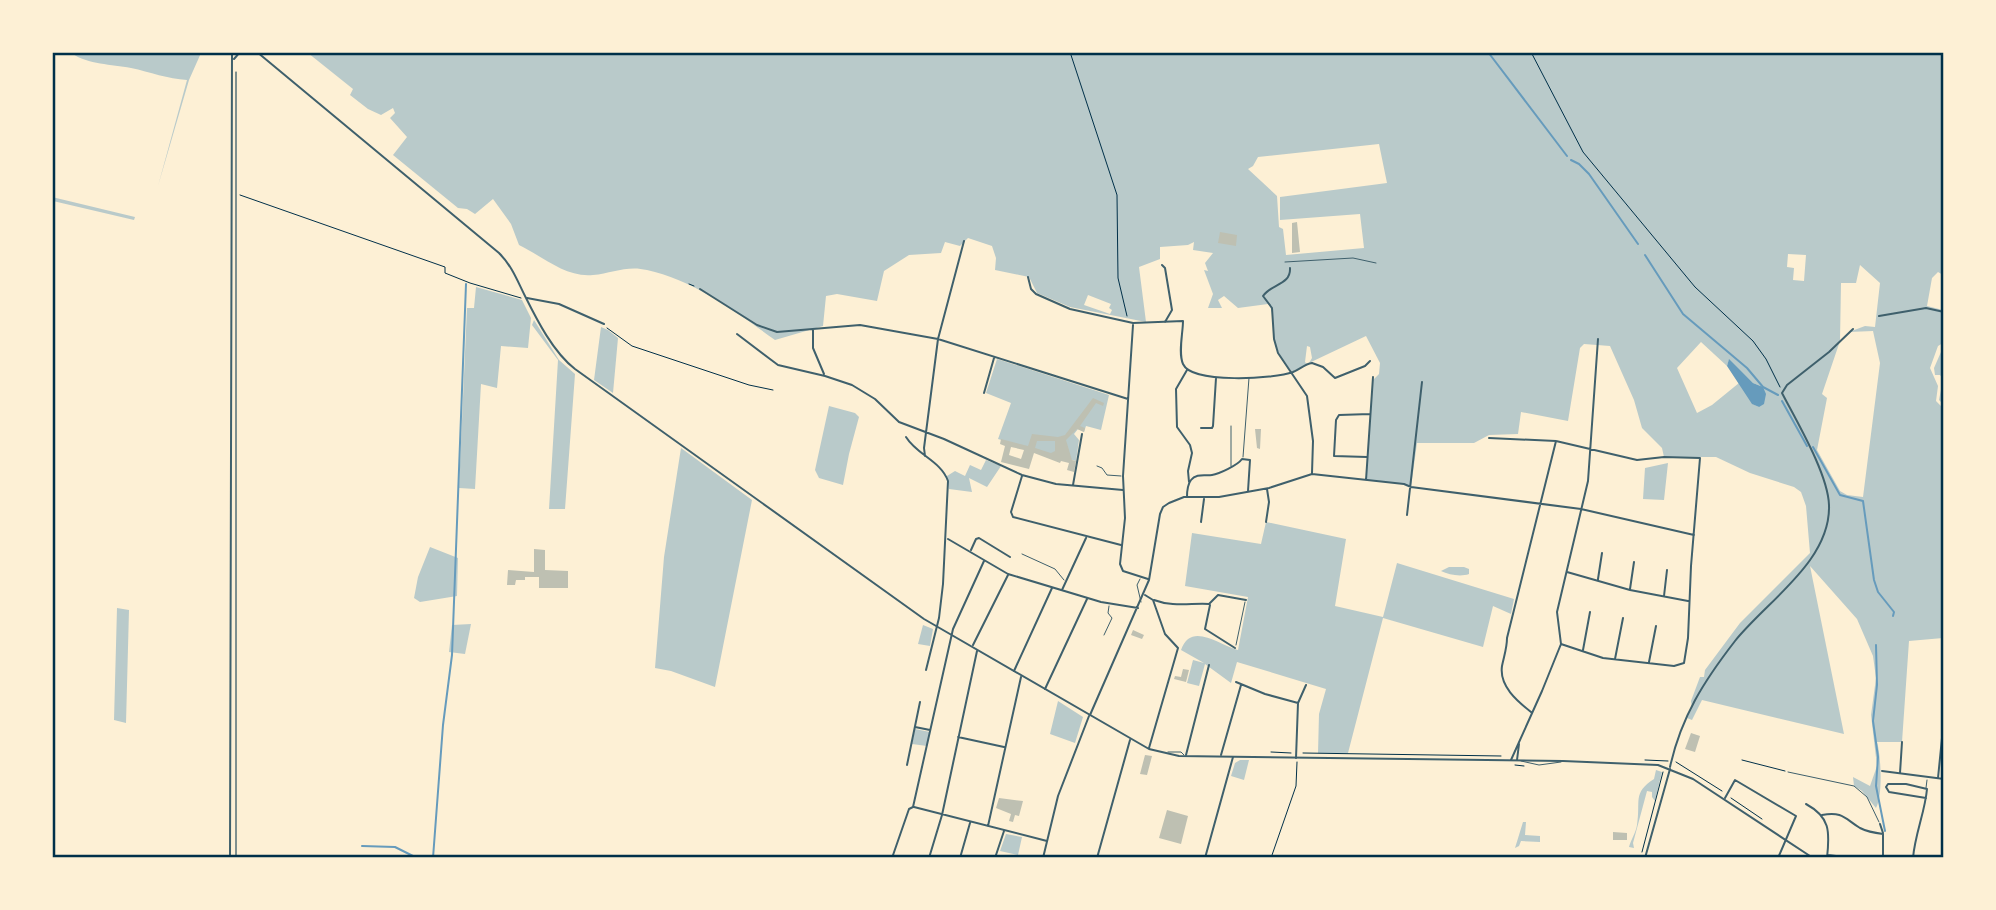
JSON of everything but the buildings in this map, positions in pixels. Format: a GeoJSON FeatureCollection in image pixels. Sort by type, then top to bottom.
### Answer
{"type":"FeatureCollection","features":[{"type":"Feature","properties":{"kind":"street"},"geometry":{"type":"LineString","coordinates":[[230,858],[233,52]]}},
{"type":"Feature","properties":{"kind":"street"},"geometry":{"type":"LineString","coordinates":[[233,60],[240,52]]}},
{"type":"Feature","properties":{"kind":"street"},"geometry":{"type":"LineString","coordinates":[[257,52],[499,253],[513,270],[526,298],[566,362],[936,626],[1149,749],[1163,754],[1185,756],[1642,762],[1670,768],[1693,779],[1813,858]]}},
{"type":"Feature","properties":{"kind":"street"},"geometry":{"type":"LineString","coordinates":[[926,457],[924,448],[937,338],[964,241]]}},
{"type":"Feature","properties":{"kind":"street"},"geometry":{"type":"LineString","coordinates":[[1162,265],[1165,268],[1172,310],[1171,316],[1164,322]]}},
{"type":"Feature","properties":{"kind":"street"},"geometry":{"type":"LineString","coordinates":[[1290,268],[1287,279],[1267,290],[1263,296],[1272,307],[1274,339],[1278,353],[1305,391],[1313,441],[1312,474]]}},
{"type":"Feature","properties":{"kind":"street"},"geometry":{"type":"LineString","coordinates":[[1028,276],[1033,292],[1072,309],[1133,323],[1183,321],[1182,361],[1187,370],[1200,376],[1249,378],[1292,372],[1312,363],[1323,367],[1335,378],[1366,366],[1370,361]]}},
{"type":"Feature","properties":{"kind":"street"},"geometry":{"type":"LineString","coordinates":[[700,289],[757,325],[777,332],[860,325],[937,338],[1128,399]]}},
{"type":"Feature","properties":{"kind":"street"},"geometry":{"type":"LineString","coordinates":[[526,298],[559,304],[604,324]]}},
{"type":"Feature","properties":{"kind":"street"},"geometry":{"type":"LineString","coordinates":[[1879,316],[1926,308],[1944,312]]}},
{"type":"Feature","properties":{"kind":"street"},"geometry":{"type":"LineString","coordinates":[[1133,323],[1123,476],[1125,518],[1121,568],[1149,580]]}},
{"type":"Feature","properties":{"kind":"street"},"geometry":{"type":"LineString","coordinates":[[813,329],[813,348],[825,376]]}},
{"type":"Feature","properties":{"kind":"street"},"geometry":{"type":"LineString","coordinates":[[1645,858],[1682,724],[1701,689],[1751,623],[1808,564],[1826,530],[1829,506],[1823,478],[1782,393],[1787,385],[1853,329]]}},
{"type":"Feature","properties":{"kind":"street"},"geometry":{"type":"LineString","coordinates":[[737,334],[778,365],[852,385],[867,393],[899,422],[1022,475],[1073,486],[1123,490]]}},
{"type":"Feature","properties":{"kind":"street"},"geometry":{"type":"LineString","coordinates":[[1511,760],[1561,644],[1557,612],[1588,481],[1598,339]]}},
{"type":"Feature","properties":{"kind":"street"},"geometry":{"type":"LineString","coordinates":[[984,393],[994,357]]}},
{"type":"Feature","properties":{"kind":"street"},"geometry":{"type":"LineString","coordinates":[[1186,497],[1192,453],[1190,445],[1177,427],[1176,389],[1187,370]]}},
{"type":"Feature","properties":{"kind":"street"},"geometry":{"type":"LineString","coordinates":[[1201,428],[1213,426],[1216,377]]}},
{"type":"Feature","properties":{"kind":"street"},"geometry":{"type":"LineString","coordinates":[[1366,480],[1373,377]]}},
{"type":"Feature","properties":{"kind":"street"},"geometry":{"type":"LineString","coordinates":[[1407,515],[1422,384]]}},
{"type":"Feature","properties":{"kind":"street"},"geometry":{"type":"LineString","coordinates":[[1367,457],[1334,456],[1336,420],[1344,413],[1370,414]]}},
{"type":"Feature","properties":{"kind":"street"},"geometry":{"type":"LineString","coordinates":[[1073,486],[1082,434]]}},
{"type":"Feature","properties":{"kind":"street"},"geometry":{"type":"LineString","coordinates":[[906,437],[926,457],[942,468],[948,481],[943,584],[926,670]]}},
{"type":"Feature","properties":{"kind":"street"},"geometry":{"type":"LineString","coordinates":[[1489,438],[1556,441],[1637,460],[1664,457],[1700,458],[1688,638],[1682,665],[1615,659],[1561,644]]}},
{"type":"Feature","properties":{"kind":"street"},"geometry":{"type":"LineString","coordinates":[[1532,712],[1521,705],[1505,686],[1502,670],[1507,638],[1556,441]]}},
{"type":"Feature","properties":{"kind":"street"},"geometry":{"type":"LineString","coordinates":[[1189,482],[1200,475],[1216,475],[1224,469],[1238,465],[1242,459],[1250,460],[1247,492]]}},
{"type":"Feature","properties":{"kind":"street"},"geometry":{"type":"LineString","coordinates":[[1042,858],[1058,796],[1144,594],[1149,580],[1160,514],[1169,503],[1186,497],[1205,498],[1267,488],[1312,474],[1581,509],[1694,535]]}},
{"type":"Feature","properties":{"kind":"street"},"geometry":{"type":"LineString","coordinates":[[1022,475],[1011,512],[1013,517],[1122,545]]}},
{"type":"Feature","properties":{"kind":"street"},"geometry":{"type":"LineString","coordinates":[[1266,523],[1269,502],[1267,488]]}},
{"type":"Feature","properties":{"kind":"street"},"geometry":{"type":"LineString","coordinates":[[1201,522],[1205,498]]}},
{"type":"Feature","properties":{"kind":"street"},"geometry":{"type":"LineString","coordinates":[[1062,590],[1086,537]]}},
{"type":"Feature","properties":{"kind":"street"},"geometry":{"type":"LineString","coordinates":[[970,551],[979,538],[1010,557]]}},
{"type":"Feature","properties":{"kind":"street"},"geometry":{"type":"LineString","coordinates":[[947,539],[1008,574],[1109,604],[1138,608]]}},
{"type":"Feature","properties":{"kind":"street"},"geometry":{"type":"LineString","coordinates":[[1598,580],[1602,553]]}},
{"type":"Feature","properties":{"kind":"street"},"geometry":{"type":"LineString","coordinates":[[892,858],[909,809],[913,807],[953,629],[984,561]]}},
{"type":"Feature","properties":{"kind":"street"},"geometry":{"type":"LineString","coordinates":[[1630,590],[1634,562]]}},
{"type":"Feature","properties":{"kind":"street"},"geometry":{"type":"LineString","coordinates":[[1663,597],[1667,570]]}},
{"type":"Feature","properties":{"kind":"street"},"geometry":{"type":"LineString","coordinates":[[1566,572],[1630,590],[1689,601]]}},
{"type":"Feature","properties":{"kind":"street"},"geometry":{"type":"LineString","coordinates":[[972,647],[1008,574]]}},
{"type":"Feature","properties":{"kind":"street"},"geometry":{"type":"LineString","coordinates":[[1014,671],[1052,587]]}},
{"type":"Feature","properties":{"kind":"street"},"geometry":{"type":"LineString","coordinates":[[1144,594],[1159,602],[1183,605],[1209,604],[1218,595],[1246,600]]}},
{"type":"Feature","properties":{"kind":"street"},"geometry":{"type":"LineString","coordinates":[[1045,689],[1087,598]]}},
{"type":"Feature","properties":{"kind":"street"},"geometry":{"type":"LineString","coordinates":[[1149,749],[1178,648],[1165,634],[1153,600]]}},
{"type":"Feature","properties":{"kind":"street"},"geometry":{"type":"LineString","coordinates":[[1209,604],[1211,608],[1205,629],[1236,648]]}},
{"type":"Feature","properties":{"kind":"street"},"geometry":{"type":"LineString","coordinates":[[1583,651],[1590,612]]}},
{"type":"Feature","properties":{"kind":"street"},"geometry":{"type":"LineString","coordinates":[[1615,659],[1623,618]]}},
{"type":"Feature","properties":{"kind":"street"},"geometry":{"type":"LineString","coordinates":[[1648,663],[1656,626]]}},
{"type":"Feature","properties":{"kind":"street"},"geometry":{"type":"LineString","coordinates":[[929,858],[942,815],[977,650]]}},
{"type":"Feature","properties":{"kind":"street"},"geometry":{"type":"LineString","coordinates":[[1185,756],[1209,665]]}},
{"type":"Feature","properties":{"kind":"street"},"geometry":{"type":"LineString","coordinates":[[988,826],[1021,676]]}},
{"type":"Feature","properties":{"kind":"street"},"geometry":{"type":"LineString","coordinates":[[1236,682],[1298,703]]}},
{"type":"Feature","properties":{"kind":"street"},"geometry":{"type":"LineString","coordinates":[[1221,756],[1241,685]]}},
{"type":"Feature","properties":{"kind":"street"},"geometry":{"type":"LineString","coordinates":[[1296,758],[1298,703],[1306,685]]}},
{"type":"Feature","properties":{"kind":"street"},"geometry":{"type":"LineString","coordinates":[[906,765],[920,702]]}},
{"type":"Feature","properties":{"kind":"street"},"geometry":{"type":"LineString","coordinates":[[914,727],[931,730]]}},
{"type":"Feature","properties":{"kind":"street"},"geometry":{"type":"LineString","coordinates":[[1938,779],[1943,728]]}},
{"type":"Feature","properties":{"kind":"street"},"geometry":{"type":"LineString","coordinates":[[958,737],[1005,747]]}},
{"type":"Feature","properties":{"kind":"street"},"geometry":{"type":"LineString","coordinates":[[1097,858],[1130,739]]}},
{"type":"Feature","properties":{"kind":"street"},"geometry":{"type":"LineString","coordinates":[[1518,760],[1519,740]]}},
{"type":"Feature","properties":{"kind":"street"},"geometry":{"type":"LineString","coordinates":[[1900,774],[1902,743]]}},
{"type":"Feature","properties":{"kind":"street"},"geometry":{"type":"LineString","coordinates":[[1206,858],[1234,756]]}},
{"type":"Feature","properties":{"kind":"street"},"geometry":{"type":"LineString","coordinates":[[1882,771],[1944,779]]}},
{"type":"Feature","properties":{"kind":"street"},"geometry":{"type":"LineString","coordinates":[[1724,799],[1735,780],[1796,816],[1778,858]]}},
{"type":"Feature","properties":{"kind":"street"},"geometry":{"type":"LineString","coordinates":[[1913,858],[1915,837],[1926,797],[1927,788],[1890,784],[1885,790],[1926,797]]}},
{"type":"Feature","properties":{"kind":"street"},"geometry":{"type":"LineString","coordinates":[[1806,804],[1820,812],[1827,826],[1827,856],[1852,858]]}},
{"type":"Feature","properties":{"kind":"street"},"geometry":{"type":"LineString","coordinates":[[913,807],[1047,841]]}},
{"type":"Feature","properties":{"kind":"street"},"geometry":{"type":"LineString","coordinates":[[1822,815],[1845,816],[1869,832],[1883,834]]}},
{"type":"Feature","properties":{"kind":"street"},"geometry":{"type":"LineString","coordinates":[[960,858],[971,822]]}},
{"type":"Feature","properties":{"kind":"street"},"geometry":{"type":"LineString","coordinates":[[1880,824],[1883,834],[1883,858]]}},
{"type":"Feature","properties":{"kind":"street"},"geometry":{"type":"LineString","coordinates":[[995,858],[1004,830]]}},
{"type":"Feature","properties":{"kind":"lane"},"geometry":{"type":"LineString","coordinates":[[1285,262],[1353,258],[1376,263]]}},
{"type":"Feature","properties":{"kind":"lane"},"geometry":{"type":"LineString","coordinates":[[1128,318],[1133,323]]}},
{"type":"Feature","properties":{"kind":"lane"},"geometry":{"type":"LineString","coordinates":[[1242,459],[1249,378]]}},
{"type":"Feature","properties":{"kind":"lane"},"geometry":{"type":"LineString","coordinates":[[1231,426],[1231,467]]}},
{"type":"Feature","properties":{"kind":"lane"},"geometry":{"type":"LineString","coordinates":[[1097,466],[1107,475],[1123,476]]}},
{"type":"Feature","properties":{"kind":"lane"},"geometry":{"type":"LineString","coordinates":[[1022,554],[1055,569],[1066,581]]}},
{"type":"Feature","properties":{"kind":"lane"},"geometry":{"type":"LineString","coordinates":[[1140,603],[1137,585],[1142,577]]}},
{"type":"Feature","properties":{"kind":"lane"},"geometry":{"type":"LineString","coordinates":[[1236,648],[1246,600]]}},
{"type":"Feature","properties":{"kind":"lane"},"geometry":{"type":"LineString","coordinates":[[1104,635],[1112,618],[1108,613],[1109,604]]}},
{"type":"Feature","properties":{"kind":"lane"},"geometry":{"type":"LineString","coordinates":[[1788,772],[1854,786],[1867,797],[1880,824]]}},
{"type":"Feature","properties":{"kind":"lane"},"geometry":{"type":"LineString","coordinates":[[1927,788],[1928,777]]}},
{"type":"Feature","properties":{"kind":"path"},"geometry":{"type":"LineString","coordinates":[[1070,52],[1117,195],[1118,278],[1128,318]]}},
{"type":"Feature","properties":{"kind":"path"},"geometry":{"type":"LineString","coordinates":[[1531,52],[1583,152],[1695,287],[1753,341],[1766,359],[1782,393]]}},
{"type":"Feature","properties":{"kind":"path"},"geometry":{"type":"LineString","coordinates":[[236,66],[236,858]]}},
{"type":"Feature","properties":{"kind":"path"},"geometry":{"type":"LineString","coordinates":[[238,194],[444,267],[445,273],[470,284],[526,298]]}},
{"type":"Feature","properties":{"kind":"path"},"geometry":{"type":"LineString","coordinates":[[689,284],[700,289]]}},
{"type":"Feature","properties":{"kind":"path"},"geometry":{"type":"LineString","coordinates":[[604,324],[622,341],[632,346],[749,385],[773,390]]}},
{"type":"Feature","properties":{"kind":"path"},"geometry":{"type":"LineString","coordinates":[[1270,752],[1502,756]]}},
{"type":"Feature","properties":{"kind":"path"},"geometry":{"type":"LineString","coordinates":[[1271,858],[1296,786],[1296,758]]}},
{"type":"Feature","properties":{"kind":"path"},"geometry":{"type":"LineString","coordinates":[[1646,760],[1672,761],[1684,765],[1770,825]]}},
{"type":"Feature","properties":{"kind":"path"},"geometry":{"type":"LineString","coordinates":[[1742,760],[1788,772]]}},
{"type":"Feature","properties":{"kind":"path"},"geometry":{"type":"LineString","coordinates":[[1641,858],[1662,770]]}},
{"type":"Feature","properties":{"kind":"shaded area"},"geometry":{"type":"Polygon","coordinates":[[[71,53],[201,53],[189,80],[158,186],[187,80],[93,62],[71,53]]]}},
{"type":"Feature","properties":{"kind":"shaded area"},"geometry":{"type":"Polygon","coordinates":[[[308,53],[1943,53],[1943,275],[1938,272],[1932,278],[1927,306],[1943,310],[1943,343],[1938,346],[1930,368],[1938,386],[1936,401],[1943,408],[1943,638],[1909,641],[1902,742],[1877,742],[1881,775],[1876,808],[1862,791],[1854,786],[1853,777],[1870,786],[1877,766],[1871,715],[1876,678],[1873,656],[1857,619],[1810,566],[1844,734],[1702,700],[1692,720],[1687,718],[1700,677],[1704,677],[1705,670],[1740,623],[1810,553],[1806,506],[1801,492],[1794,487],[1750,473],[1716,457],[1664,457],[1662,448],[1642,428],[1634,400],[1610,346],[1584,344],[1580,348],[1568,421],[1521,412],[1518,434],[1489,435],[1474,443],[1417,443],[1411,487],[1366,480],[1373,380],[1379,374],[1380,363],[1366,336],[1309,363],[1312,358],[1310,347],[1307,346],[1307,364],[1292,372],[1276,346],[1272,312],[1268,304],[1238,308],[1224,296],[1218,300],[1222,308],[1208,308],[1213,294],[1204,270],[1208,271],[1205,263],[1213,253],[1193,250],[1194,242],[1160,247],[1160,259],[1139,267],[1146,322],[1070,307],[1037,293],[1029,277],[995,270],[996,258],[992,246],[968,238],[960,246],[945,242],[941,253],[909,255],[884,271],[877,301],[837,294],[826,296],[823,326],[775,340],[714,298],[681,281],[633,268],[593,275],[573,273],[519,245],[511,224],[493,199],[475,214],[458,208],[393,155],[407,137],[390,118],[395,113],[393,108],[381,115],[368,109],[350,95],[353,89],[308,53]],[[1379,144],[1258,157],[1248,169],[1277,196],[1279,227],[1283,229],[1286,255],[1364,248],[1360,214],[1280,220],[1280,197],[1387,183],[1379,144]],[[1788,254],[1787,267],[1794,268],[1793,280],[1804,281],[1806,255],[1788,254]],[[1860,265],[1856,283],[1841,283],[1840,341],[1822,394],[1827,398],[1817,450],[1840,491],[1847,495],[1863,497],[1880,363],[1873,331],[1849,332],[1865,326],[1875,327],[1880,283],[1860,265]],[[1088,295],[1084,305],[1110,314],[1112,310],[1109,308],[1111,304],[1088,295]],[[1701,342],[1677,368],[1697,413],[1712,405],[1739,383],[1753,404],[1759,407],[1763,387],[1753,383],[1729,360],[1727,366],[1701,342]]]}},
{"type":"Feature","properties":{"kind":"shaded area"},"geometry":{"type":"Polygon","coordinates":[[[52,197],[135,217],[134,220],[53,201],[52,197]]]}},
{"type":"Feature","properties":{"kind":"shaded area"},"geometry":{"type":"Polygon","coordinates":[[[476,287],[522,300],[531,318],[528,348],[501,346],[497,388],[481,384],[475,489],[459,488],[467,308],[474,308],[476,287]]]}},
{"type":"Feature","properties":{"kind":"shaded area"},"geometry":{"type":"Polygon","coordinates":[[[534,320],[559,360],[575,374],[565,509],[549,509],[558,360],[532,325],[534,320]]]}},
{"type":"Feature","properties":{"kind":"shaded area"},"geometry":{"type":"Polygon","coordinates":[[[601,327],[618,338],[613,393],[594,380],[601,327]]]}},
{"type":"Feature","properties":{"kind":"shaded area"},"geometry":{"type":"Polygon","coordinates":[[[1941,352],[1944,353],[1943,404],[1939,400],[1943,379],[1940,375],[1935,375],[1934,368],[1941,352]]]}},
{"type":"Feature","properties":{"kind":"shaded area"},"geometry":{"type":"Polygon","coordinates":[[[997,359],[1109,395],[1101,430],[1086,426],[1084,432],[1078,429],[1074,434],[1079,440],[1076,461],[998,439],[1011,403],[986,393],[997,359]]]}},
{"type":"Feature","properties":{"kind":"shaded area"},"geometry":{"type":"Polygon","coordinates":[[[829,406],[855,413],[859,417],[843,485],[819,478],[815,470],[829,406]]]}},
{"type":"Feature","properties":{"kind":"shaded area"},"geometry":{"type":"Polygon","coordinates":[[[681,448],[752,500],[715,687],[655,668],[664,557],[681,448]]]}},
{"type":"Feature","properties":{"kind":"shaded area"},"geometry":{"type":"Polygon","coordinates":[[[986,460],[1001,466],[987,487],[969,478],[972,492],[949,489],[947,476],[955,471],[965,476],[970,465],[981,470],[986,460]]]}},
{"type":"Feature","properties":{"kind":"shaded area"},"geometry":{"type":"Polygon","coordinates":[[[1668,463],[1664,500],[1643,499],[1645,468],[1668,463]]]}},
{"type":"Feature","properties":{"kind":"shaded area"},"geometry":{"type":"Polygon","coordinates":[[[1266,522],[1346,539],[1335,606],[1383,617],[1397,563],[1514,599],[1511,614],[1493,606],[1483,647],[1383,618],[1348,753],[1318,753],[1319,714],[1326,689],[1237,662],[1231,683],[1205,664],[1199,686],[1187,683],[1193,660],[1204,663],[1181,650],[1186,641],[1191,637],[1206,637],[1238,650],[1248,597],[1185,586],[1192,533],[1261,544],[1266,522]]]}},
{"type":"Feature","properties":{"kind":"shaded area"},"geometry":{"type":"Polygon","coordinates":[[[430,547],[458,558],[457,596],[420,602],[414,598],[418,577],[430,547]]]}},
{"type":"Feature","properties":{"kind":"shaded area"},"geometry":{"type":"Polygon","coordinates":[[[1449,567],[1464,567],[1469,569],[1469,574],[1455,575],[1441,571],[1449,567]]]}},
{"type":"Feature","properties":{"kind":"shaded area"},"geometry":{"type":"Polygon","coordinates":[[[117,608],[129,610],[126,723],[114,720],[117,608]]]}},
{"type":"Feature","properties":{"kind":"shaded area"},"geometry":{"type":"Polygon","coordinates":[[[471,624],[465,654],[449,652],[452,625],[471,624]]]}},
{"type":"Feature","properties":{"kind":"shaded area"},"geometry":{"type":"Polygon","coordinates":[[[923,625],[933,629],[930,646],[918,644],[923,625]]]}},
{"type":"Feature","properties":{"kind":"shaded area"},"geometry":{"type":"Polygon","coordinates":[[[1058,701],[1083,717],[1075,743],[1050,734],[1058,701]]]}},
{"type":"Feature","properties":{"kind":"shaded area"},"geometry":{"type":"Polygon","coordinates":[[[915,729],[930,732],[927,746],[912,744],[915,729]]]}},
{"type":"Feature","properties":{"kind":"shaded area"},"geometry":{"type":"Polygon","coordinates":[[[1249,760],[1244,780],[1231,776],[1235,763],[1249,760]]]}},
{"type":"Feature","properties":{"kind":"shaded area"},"geometry":{"type":"Polygon","coordinates":[[[1656,770],[1662,772],[1655,801],[1652,792],[1647,791],[1634,848],[1629,847],[1636,830],[1640,793],[1654,779],[1656,770]]]}},
{"type":"Feature","properties":{"kind":"shaded area"},"geometry":{"type":"Polygon","coordinates":[[[1523,822],[1526,822],[1525,835],[1540,836],[1540,842],[1521,841],[1515,848],[1523,822]]]}},
{"type":"Feature","properties":{"kind":"shaded area"},"geometry":{"type":"Polygon","coordinates":[[[1006,834],[1022,837],[1018,855],[1000,851],[1006,834]]]}},
{"type":"Feature","properties":{"kind":"water"},"geometry":{"type":"Polygon","coordinates":[[[1729,359],[1753,383],[1763,387],[1766,394],[1764,404],[1759,407],[1752,404],[1727,366],[1729,359]]]}},
{"type":"Feature","properties":{"kind":"waterway"},"geometry":{"type":"LineString","coordinates":[[1488,52],[1567,156]]}},
{"type":"Feature","properties":{"kind":"waterway"},"geometry":{"type":"LineString","coordinates":[[1571,160],[1589,174],[1638,244]]}},
{"type":"Feature","properties":{"kind":"waterway"},"geometry":{"type":"LineString","coordinates":[[1645,255],[1683,314],[1747,368],[1763,387],[1778,395]]}},
{"type":"Feature","properties":{"kind":"waterway"},"geometry":{"type":"LineString","coordinates":[[433,858],[443,725],[452,655],[466,284]]}},
{"type":"Feature","properties":{"kind":"waterway"},"geometry":{"type":"LineString","coordinates":[[1782,401],[1807,446]]}},
{"type":"Feature","properties":{"kind":"waterway"},"geometry":{"type":"LineString","coordinates":[[1813,447],[1840,495],[1863,501],[1874,580],[1878,592],[1894,612],[1893,616]]}},
{"type":"Feature","properties":{"kind":"waterway"},"geometry":{"type":"LineString","coordinates":[[1876,645],[1877,685],[1873,721],[1878,757],[1876,786],[1885,831]]}},
{"type":"Feature","properties":{"kind":"waterway"},"geometry":{"type":"LineString","coordinates":[[362,846],[395,847],[417,858]]}}]}
